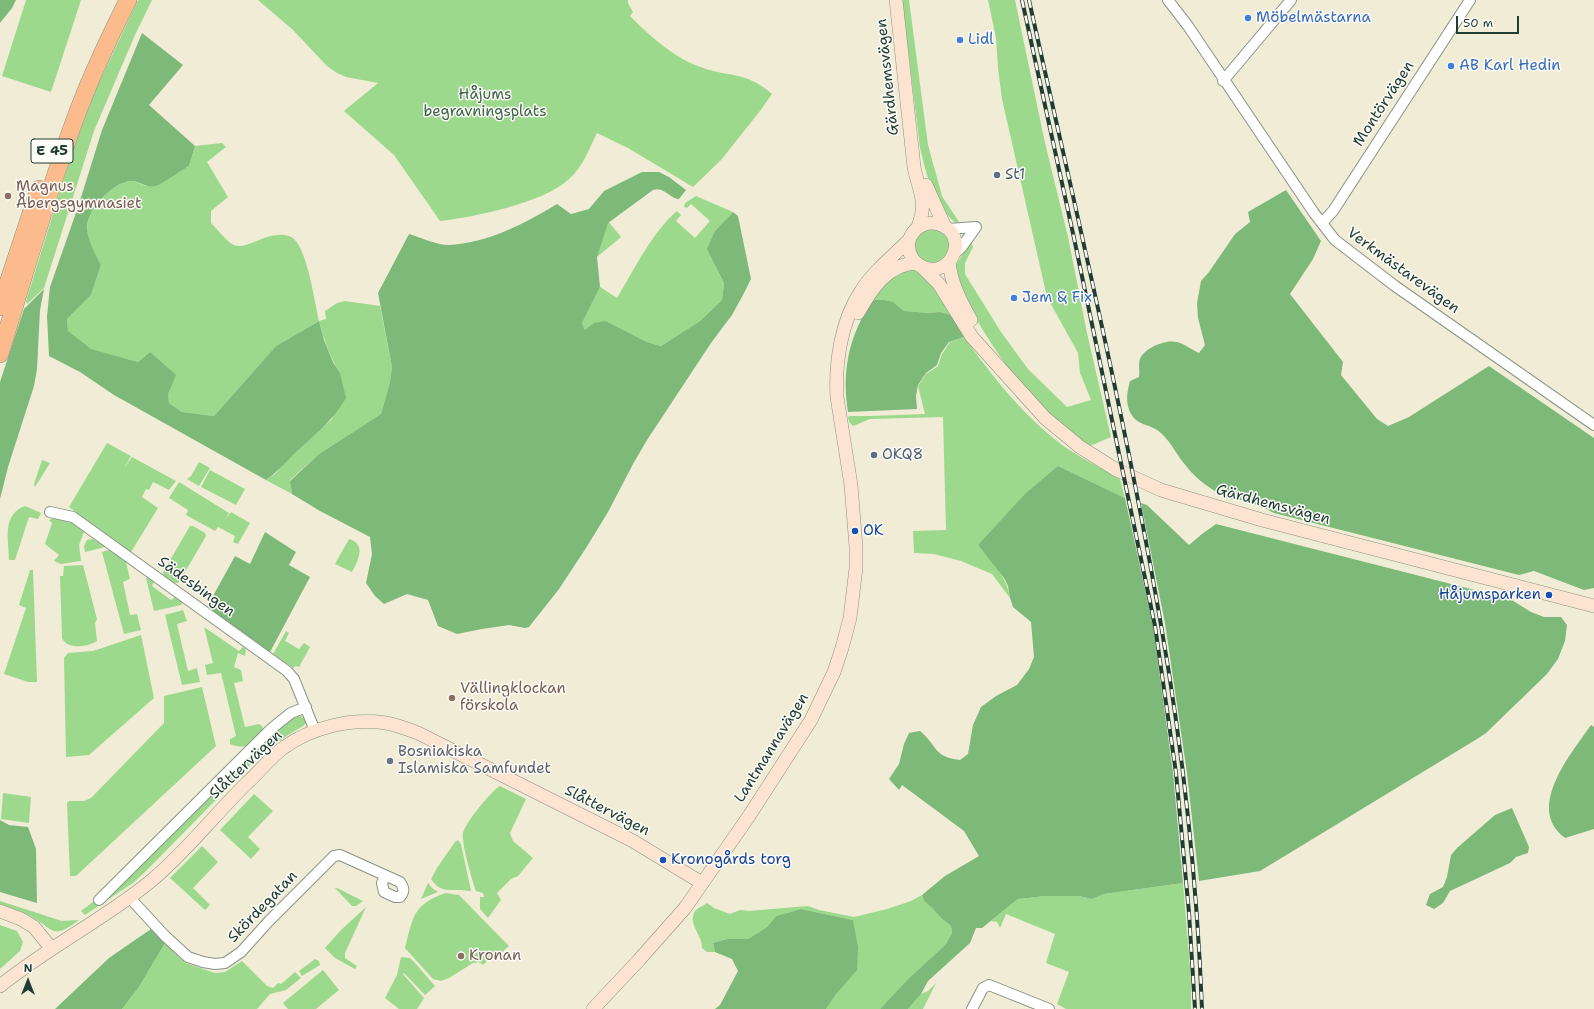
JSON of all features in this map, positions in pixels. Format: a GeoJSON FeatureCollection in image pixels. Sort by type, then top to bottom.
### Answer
{"type":"FeatureCollection","features":[{"type":"Feature","properties":{"kind":"highway","name":"E 45"},"geometry":{"type":"LineString","coordinates":[[0,307],[64,118],[81,76],[116,0]]}},
{"type":"Feature","properties":{"kind":"highway","name":"E 45"},"geometry":{"type":"LineString","coordinates":[[0,354],[56,173],[74,121],[94,73],[128,0]]}},
{"type":"Feature","properties":{"kind":"street","name":"Gärdhemsvägen"},"geometry":{"type":"LineString","coordinates":[[896,0],[916,180],[924,206],[918,227]]}},
{"type":"Feature","properties":{"kind":"street","name":"Verkmästarevägen"},"geometry":{"type":"LineString","coordinates":[[1168,0],[1188,26],[1224,81],[1335,240],[1395,286],[1594,425]]}},
{"type":"Feature","properties":{"kind":"street"},"geometry":{"type":"LineString","coordinates":[[1224,81],[1291,0]]}},
{"type":"Feature","properties":{"kind":"street","name":"Montörvägen"},"geometry":{"type":"LineString","coordinates":[[1322,223],[1333,211],[1470,0]]}},
{"type":"Feature","properties":{"kind":"street","name":"Gärdhemsvägen"},"geometry":{"type":"LineString","coordinates":[[912,150],[929,193],[947,228]]}},
{"type":"Feature","properties":{"kind":"street"},"geometry":{"type":"LineString","coordinates":[[932,223],[947,228],[976,227],[961,248],[945,266],[934,269],[920,265],[909,253],[909,240],[914,231],[918,227],[932,223]]}},
{"type":"Feature","properties":{"kind":"street"},"geometry":{"type":"LineString","coordinates":[[947,228],[954,241],[951,258]]}},
{"type":"Feature","properties":{"kind":"street","name":"Lantmannavägen"},"geometry":{"type":"LineString","coordinates":[[593,1009],[677,918],[742,826],[811,720],[834,672],[842,648],[853,598],[856,547],[851,485],[837,398],[836,383],[839,344],[860,292],[909,240]]}},
{"type":"Feature","properties":{"kind":"street","name":"Gärdhemsvägen"},"geometry":{"type":"LineString","coordinates":[[951,258],[950,271],[961,302],[988,354]]}},
{"type":"Feature","properties":{"kind":"street","name":"Gärdhemsvägen"},"geometry":{"type":"LineString","coordinates":[[920,265],[938,284],[972,337],[1045,418],[1080,447],[1115,469],[1161,490],[1262,520],[1594,606]]}},
{"type":"Feature","properties":{"kind":"street","name":"Lantmannavägen"},"geometry":{"type":"LineString","coordinates":[[839,359],[859,312],[873,289],[889,272],[899,266],[920,265]]}},
{"type":"Feature","properties":{"kind":"street","name":"Sädesbingen"},"geometry":{"type":"LineString","coordinates":[[50,512],[72,517],[287,671],[294,679],[315,731]]}},
{"type":"Feature","properties":{"kind":"street"},"geometry":{"type":"LineString","coordinates":[[99,900],[271,729],[291,713],[306,707]]}},
{"type":"Feature","properties":{"kind":"street","name":"Slåttervägen"},"geometry":{"type":"LineString","coordinates":[[0,986],[51,948],[129,897],[154,878],[273,757],[296,740],[315,731],[332,726],[369,721],[400,726],[418,733],[633,841],[702,883]]}},
{"type":"Feature","properties":{"kind":"street","name":"Skördegatan"},"geometry":{"type":"LineString","coordinates":[[129,897],[165,936],[188,957],[215,964],[225,963],[241,952],[334,856],[340,856],[385,876]]}},
{"type":"Feature","properties":{"kind":"street"},"geometry":{"type":"LineString","coordinates":[[0,911],[22,919],[34,927],[51,948]]}},
{"type":"Feature","properties":{"kind":"street"},"geometry":{"type":"LineString","coordinates":[[972,1009],[986,985],[1049,1009]]}},
{"type":"Feature","properties":{"kind":"green space"},"geometry":{"type":"Polygon","coordinates":[[[0,0],[16,0],[12,8],[0,23],[0,0]]]}},
{"type":"Feature","properties":{"kind":"green space"},"geometry":{"type":"Polygon","coordinates":[[[26,0],[81,0],[51,92],[2,76],[26,0]]]}},
{"type":"Feature","properties":{"kind":"green space"},"geometry":{"type":"Polygon","coordinates":[[[138,0],[152,0],[135,35],[94,131],[44,288],[27,304],[26,301],[75,143],[97,87],[138,0]]]}},
{"type":"Feature","properties":{"kind":"green space","name":"Håjums begravningsplats"},"geometry":{"type":"Polygon","coordinates":[[[258,0],[628,0],[633,12],[630,16],[653,38],[680,57],[708,70],[753,81],[772,94],[721,160],[693,187],[628,148],[597,133],[578,169],[558,188],[508,208],[440,221],[394,155],[344,111],[378,83],[346,77],[337,73],[327,66],[293,30],[258,0]]]}},
{"type":"Feature","properties":{"kind":"green space"},"geometry":{"type":"Polygon","coordinates":[[[902,0],[909,0],[928,145],[942,196],[959,222],[956,223],[942,208],[932,188],[920,148],[902,0]]]}},
{"type":"Feature","properties":{"kind":"green space"},"geometry":{"type":"Polygon","coordinates":[[[988,0],[1015,0],[1045,143],[1068,237],[1087,333],[1111,437],[1090,446],[1047,412],[1016,378],[989,340],[973,313],[965,298],[955,266],[971,242],[973,247],[965,263],[965,274],[1001,332],[1028,369],[1067,407],[1091,400],[1080,373],[1078,353],[1047,297],[1002,99],[996,38],[988,0]]]}},
{"type":"Feature","properties":{"kind":"green space"},"geometry":{"type":"Polygon","coordinates":[[[142,33],[183,65],[149,105],[195,146],[189,166],[167,180],[155,186],[134,181],[124,183],[108,192],[95,207],[90,215],[87,230],[94,253],[101,265],[91,295],[67,319],[68,331],[91,349],[138,362],[150,352],[176,375],[168,394],[169,403],[182,412],[214,416],[276,346],[319,321],[324,340],[333,362],[340,373],[346,398],[335,414],[322,428],[266,480],[114,395],[80,372],[49,356],[47,316],[50,287],[78,207],[102,130],[142,33]]]}},
{"type":"Feature","properties":{"kind":"green space"},"geometry":{"type":"Polygon","coordinates":[[[222,143],[226,147],[207,162],[228,197],[211,211],[211,223],[227,240],[232,244],[239,246],[276,235],[286,235],[294,239],[299,245],[307,265],[319,321],[276,346],[214,416],[182,412],[169,403],[168,395],[150,352],[138,362],[90,349],[68,332],[67,319],[91,295],[101,265],[89,242],[87,227],[88,220],[96,205],[102,198],[116,186],[124,183],[133,181],[146,186],[189,166],[195,146],[222,143]]]}},
{"type":"Feature","properties":{"kind":"green space"},"geometry":{"type":"Polygon","coordinates":[[[642,172],[659,172],[669,177],[686,190],[679,199],[672,197],[663,191],[657,189],[653,190],[608,223],[597,257],[600,287],[582,323],[585,330],[594,323],[606,321],[647,342],[661,346],[700,321],[722,300],[724,283],[707,249],[715,231],[733,212],[738,216],[751,279],[732,315],[711,343],[647,440],[608,512],[586,548],[559,589],[529,627],[525,628],[509,625],[457,634],[438,626],[428,600],[407,594],[384,604],[375,596],[366,583],[372,554],[370,537],[320,511],[292,494],[290,481],[319,454],[381,414],[390,382],[392,367],[378,293],[409,234],[444,245],[477,241],[532,219],[557,204],[571,214],[589,209],[604,191],[642,172]]]}},
{"type":"Feature","properties":{"kind":"green space"},"geometry":{"type":"Polygon","coordinates":[[[1286,190],[1321,241],[1313,259],[1290,294],[1343,362],[1341,375],[1377,419],[1388,426],[1409,417],[1489,366],[1594,438],[1594,588],[1584,590],[1534,571],[1519,575],[1274,513],[1250,502],[1227,498],[1210,488],[1195,476],[1183,463],[1161,433],[1134,418],[1129,410],[1127,393],[1130,381],[1139,377],[1139,361],[1142,355],[1156,345],[1172,341],[1183,344],[1199,353],[1205,345],[1198,318],[1197,303],[1201,281],[1209,272],[1235,234],[1250,222],[1248,212],[1286,190]]]}},
{"type":"Feature","properties":{"kind":"green space"},"geometry":{"type":"Polygon","coordinates":[[[696,196],[733,212],[715,231],[716,267],[724,283],[722,300],[700,321],[661,346],[647,342],[606,321],[585,330],[582,323],[600,287],[617,298],[652,240],[668,219],[677,211],[681,215],[676,221],[695,238],[710,221],[691,204],[687,208],[684,207],[685,203],[696,196]]]}},
{"type":"Feature","properties":{"kind":"green space"},"geometry":{"type":"Polygon","coordinates":[[[607,220],[621,237],[579,272],[607,220]]]}},
{"type":"Feature","properties":{"kind":"green space"},"geometry":{"type":"Polygon","coordinates":[[[926,228],[943,231],[951,243],[946,259],[933,265],[920,260],[915,246],[916,239],[926,228]]]}},
{"type":"Feature","properties":{"kind":"green space"},"geometry":{"type":"Polygon","coordinates":[[[907,268],[919,270],[932,284],[951,315],[940,312],[929,313],[904,311],[893,302],[867,306],[876,289],[907,268]]]}},
{"type":"Feature","properties":{"kind":"green space"},"geometry":{"type":"Polygon","coordinates":[[[44,289],[40,310],[37,369],[34,386],[8,467],[0,499],[0,382],[24,309],[44,289]]]}},
{"type":"Feature","properties":{"kind":"green space"},"geometry":{"type":"Polygon","coordinates":[[[874,300],[893,302],[904,311],[929,313],[940,312],[951,315],[964,337],[949,342],[941,353],[937,365],[926,373],[918,385],[916,396],[917,409],[848,412],[846,376],[849,354],[856,331],[866,309],[874,300]]]}},
{"type":"Feature","properties":{"kind":"green space"},"geometry":{"type":"Polygon","coordinates":[[[345,301],[380,306],[392,367],[390,382],[381,414],[319,454],[290,480],[292,494],[266,480],[275,474],[287,460],[332,419],[340,373],[333,361],[319,321],[326,319],[325,311],[337,303],[345,301]]]}},
{"type":"Feature","properties":{"kind":"green space"},"geometry":{"type":"Polygon","coordinates":[[[964,337],[1010,396],[1036,423],[1065,447],[1120,479],[1125,498],[1058,466],[978,545],[1002,576],[1006,583],[1010,598],[992,574],[961,561],[934,554],[914,553],[913,531],[946,530],[943,417],[870,419],[853,426],[849,422],[848,417],[925,414],[918,386],[926,374],[938,366],[942,354],[950,342],[964,337]]]}},
{"type":"Feature","properties":{"kind":"green space"},"geometry":{"type":"Polygon","coordinates":[[[107,443],[131,456],[124,468],[132,457],[176,481],[169,490],[153,482],[149,490],[146,489],[142,497],[158,508],[131,552],[69,507],[107,443]]]}},
{"type":"Feature","properties":{"kind":"green space"},"geometry":{"type":"Polygon","coordinates":[[[42,460],[50,463],[35,487],[34,484],[42,460]]]}},
{"type":"Feature","properties":{"kind":"green space"},"geometry":{"type":"Polygon","coordinates":[[[199,462],[210,468],[199,486],[187,479],[191,476],[199,462]]]}},
{"type":"Feature","properties":{"kind":"green space"},"geometry":{"type":"Polygon","coordinates":[[[1058,466],[1125,498],[1153,626],[1173,773],[1183,883],[1104,894],[1092,899],[1079,896],[1046,896],[1018,899],[982,928],[976,928],[970,943],[928,981],[921,994],[908,1009],[880,1009],[908,979],[945,945],[952,933],[951,926],[924,901],[922,895],[945,876],[979,856],[964,831],[902,785],[899,790],[889,779],[899,764],[904,744],[909,733],[920,731],[940,753],[951,759],[960,760],[968,754],[973,725],[981,707],[996,696],[1017,685],[1029,669],[1034,657],[1031,622],[1013,607],[1008,586],[1004,578],[978,545],[1025,494],[1058,466]]]}},
{"type":"Feature","properties":{"kind":"green space"},"geometry":{"type":"Polygon","coordinates":[[[210,470],[245,489],[236,505],[201,487],[210,470]]]}},
{"type":"Feature","properties":{"kind":"green space"},"geometry":{"type":"Polygon","coordinates":[[[179,482],[229,513],[225,520],[231,512],[250,523],[238,544],[233,542],[235,536],[218,527],[215,531],[186,515],[188,510],[169,498],[179,482]]]}},
{"type":"Feature","properties":{"kind":"green space"},"geometry":{"type":"Polygon","coordinates":[[[1141,503],[1147,505],[1189,545],[1216,524],[1510,599],[1531,612],[1544,617],[1561,617],[1567,625],[1565,641],[1558,659],[1547,674],[1486,733],[1477,739],[1260,871],[1199,881],[1187,773],[1165,623],[1141,503]]]}},
{"type":"Feature","properties":{"kind":"green space"},"geometry":{"type":"Polygon","coordinates":[[[25,506],[41,513],[38,519],[29,517],[15,560],[9,560],[9,522],[12,515],[17,510],[25,506]]]}},
{"type":"Feature","properties":{"kind":"green space"},"geometry":{"type":"Polygon","coordinates":[[[54,518],[72,523],[84,532],[79,545],[81,561],[61,564],[54,561],[59,555],[45,544],[52,523],[49,520],[54,518]]]}},
{"type":"Feature","properties":{"kind":"green space"},"geometry":{"type":"Polygon","coordinates":[[[190,526],[193,526],[205,533],[206,536],[181,579],[178,583],[175,583],[164,577],[163,572],[190,526]]]}},
{"type":"Feature","properties":{"kind":"green space"},"geometry":{"type":"Polygon","coordinates":[[[265,532],[296,552],[289,565],[310,577],[270,652],[207,607],[235,556],[250,564],[265,532]]]}},
{"type":"Feature","properties":{"kind":"green space"},"geometry":{"type":"Polygon","coordinates":[[[93,539],[105,547],[85,552],[84,546],[87,540],[93,539]]]}},
{"type":"Feature","properties":{"kind":"green space"},"geometry":{"type":"Polygon","coordinates":[[[349,539],[355,541],[358,545],[360,553],[352,572],[335,564],[349,539]]]}},
{"type":"Feature","properties":{"kind":"green space"},"geometry":{"type":"Polygon","coordinates":[[[109,550],[126,562],[130,579],[123,582],[130,615],[137,614],[141,630],[124,634],[102,552],[109,550]]]}},
{"type":"Feature","properties":{"kind":"green space"},"geometry":{"type":"Polygon","coordinates":[[[83,565],[97,619],[95,623],[97,641],[88,645],[73,646],[65,642],[62,638],[60,576],[63,576],[64,566],[83,565]]]}},
{"type":"Feature","properties":{"kind":"green space"},"geometry":{"type":"Polygon","coordinates":[[[30,570],[33,570],[37,682],[28,682],[4,674],[26,608],[19,605],[30,570]]]}},
{"type":"Feature","properties":{"kind":"green space"},"geometry":{"type":"Polygon","coordinates":[[[146,578],[154,582],[152,586],[171,600],[175,597],[183,602],[181,605],[154,611],[146,578]]]}},
{"type":"Feature","properties":{"kind":"green space"},"geometry":{"type":"Polygon","coordinates":[[[183,610],[187,621],[177,624],[188,671],[197,668],[200,682],[182,685],[165,615],[183,610]]]}},
{"type":"Feature","properties":{"kind":"green space"},"geometry":{"type":"Polygon","coordinates":[[[204,627],[239,651],[243,647],[246,649],[245,656],[238,653],[234,667],[241,670],[243,681],[234,683],[245,727],[259,724],[262,726],[264,731],[249,745],[241,747],[230,744],[230,739],[236,736],[221,673],[207,675],[205,665],[213,663],[204,627]]]}},
{"type":"Feature","properties":{"kind":"green space"},"geometry":{"type":"Polygon","coordinates":[[[286,631],[289,633],[285,641],[299,649],[304,643],[310,647],[299,667],[296,666],[293,668],[273,654],[286,631]]]}},
{"type":"Feature","properties":{"kind":"green space"},"geometry":{"type":"Polygon","coordinates":[[[141,635],[154,698],[89,755],[66,757],[64,658],[68,653],[93,651],[141,635]]]}},
{"type":"Feature","properties":{"kind":"green space"},"geometry":{"type":"Polygon","coordinates":[[[202,687],[216,746],[76,876],[70,876],[67,803],[69,801],[84,801],[91,798],[164,723],[164,696],[202,687]]]}},
{"type":"Feature","properties":{"kind":"green space"},"geometry":{"type":"Polygon","coordinates":[[[294,715],[302,716],[306,723],[258,757],[133,883],[85,915],[81,911],[133,871],[248,757],[294,715]]]}},
{"type":"Feature","properties":{"kind":"green space"},"geometry":{"type":"Polygon","coordinates":[[[1591,725],[1594,727],[1594,829],[1565,838],[1554,826],[1549,812],[1550,797],[1563,766],[1591,725]]]}},
{"type":"Feature","properties":{"kind":"green space"},"geometry":{"type":"Polygon","coordinates":[[[500,786],[526,799],[510,833],[513,841],[533,858],[518,876],[511,879],[497,893],[501,900],[488,918],[480,909],[480,897],[484,897],[483,893],[476,891],[474,886],[465,852],[463,833],[479,807],[500,786]]]}},
{"type":"Feature","properties":{"kind":"green space"},"geometry":{"type":"Polygon","coordinates":[[[3,793],[31,797],[29,823],[1,819],[3,793]]]}},
{"type":"Feature","properties":{"kind":"green space"},"geometry":{"type":"Polygon","coordinates":[[[254,794],[273,811],[248,837],[260,849],[251,859],[220,830],[254,794]]]}},
{"type":"Feature","properties":{"kind":"green space"},"geometry":{"type":"Polygon","coordinates":[[[1512,808],[1529,847],[1528,853],[1516,857],[1510,863],[1450,891],[1443,903],[1434,909],[1426,905],[1430,894],[1443,887],[1447,877],[1451,855],[1457,848],[1495,815],[1512,808]]]}},
{"type":"Feature","properties":{"kind":"green space"},"geometry":{"type":"Polygon","coordinates":[[[0,820],[9,825],[28,827],[36,849],[37,903],[0,892],[0,820]]]}},
{"type":"Feature","properties":{"kind":"green space"},"geometry":{"type":"Polygon","coordinates":[[[458,840],[461,844],[471,891],[443,889],[435,884],[431,879],[455,842],[458,840]]]}},
{"type":"Feature","properties":{"kind":"green space"},"geometry":{"type":"Polygon","coordinates":[[[202,846],[218,862],[193,888],[210,905],[205,910],[170,878],[202,846]]]}},
{"type":"Feature","properties":{"kind":"green space"},"geometry":{"type":"Polygon","coordinates":[[[428,883],[438,892],[421,899],[428,883]]]}},
{"type":"Feature","properties":{"kind":"green space"},"geometry":{"type":"Polygon","coordinates":[[[1183,883],[1191,980],[1191,1009],[1066,1009],[1057,1004],[1069,972],[1046,963],[1055,934],[1006,914],[1000,928],[997,922],[991,921],[1018,899],[1046,896],[1079,896],[1092,899],[1104,894],[1183,883]]]}},
{"type":"Feature","properties":{"kind":"green space"},"geometry":{"type":"Polygon","coordinates":[[[335,888],[363,901],[356,906],[352,906],[335,888]]]}},
{"type":"Feature","properties":{"kind":"green space"},"geometry":{"type":"Polygon","coordinates":[[[446,893],[459,895],[509,946],[500,954],[491,957],[483,965],[479,962],[473,963],[449,978],[441,981],[433,979],[405,948],[410,928],[416,913],[427,902],[446,893]]]}},
{"type":"Feature","properties":{"kind":"green space"},"geometry":{"type":"Polygon","coordinates":[[[922,895],[924,901],[951,926],[952,933],[945,945],[908,979],[880,1009],[826,1009],[837,993],[853,920],[801,909],[776,916],[767,927],[748,939],[727,939],[713,943],[715,952],[707,952],[702,948],[702,943],[693,919],[693,915],[696,910],[707,903],[714,908],[730,914],[740,910],[749,911],[808,906],[819,910],[854,917],[887,909],[911,901],[922,895]]]}},
{"type":"Feature","properties":{"kind":"green space"},"geometry":{"type":"Polygon","coordinates":[[[0,901],[62,921],[79,920],[63,930],[53,931],[27,914],[0,904],[0,901]]]}},
{"type":"Feature","properties":{"kind":"green space"},"geometry":{"type":"Polygon","coordinates":[[[366,907],[345,953],[345,958],[357,966],[355,969],[335,958],[325,948],[341,930],[366,907]]]}},
{"type":"Feature","properties":{"kind":"green space"},"geometry":{"type":"Polygon","coordinates":[[[801,909],[853,920],[858,947],[857,970],[837,993],[826,1009],[715,1009],[720,1005],[738,971],[732,959],[715,952],[713,943],[727,939],[748,939],[767,927],[776,916],[801,909]]]}},
{"type":"Feature","properties":{"kind":"green space"},"geometry":{"type":"Polygon","coordinates":[[[0,925],[17,931],[23,942],[20,951],[0,969],[0,925]]]}},
{"type":"Feature","properties":{"kind":"green space"},"geometry":{"type":"Polygon","coordinates":[[[151,929],[165,943],[139,987],[122,1009],[55,1009],[109,958],[151,929]]]}},
{"type":"Feature","properties":{"kind":"green space"},"geometry":{"type":"Polygon","coordinates":[[[165,943],[185,963],[215,973],[225,972],[242,961],[267,986],[273,988],[278,983],[281,984],[295,972],[301,978],[286,990],[270,994],[257,1009],[122,1009],[139,987],[165,943]]]}},
{"type":"Feature","properties":{"kind":"green space"},"geometry":{"type":"Polygon","coordinates":[[[401,957],[410,958],[415,963],[403,974],[424,998],[417,1009],[399,1009],[385,998],[397,975],[401,957]]]}},
{"type":"Feature","properties":{"kind":"green space"},"geometry":{"type":"Polygon","coordinates":[[[315,959],[319,961],[320,965],[302,976],[299,971],[315,959]]]}},
{"type":"Feature","properties":{"kind":"green space"},"geometry":{"type":"Polygon","coordinates":[[[415,963],[435,986],[425,995],[404,973],[415,963]]]}},
{"type":"Feature","properties":{"kind":"green space"},"geometry":{"type":"Polygon","coordinates":[[[323,970],[339,990],[316,1009],[288,1009],[283,1003],[323,970]]]}},
{"type":"Feature","properties":{"kind":"green space"},"geometry":{"type":"Polygon","coordinates":[[[936,983],[923,1009],[908,1009],[921,994],[928,991],[936,983]]]}},
{"type":"Feature","properties":{"kind":"railway"},"geometry":{"type":"LineString","coordinates":[[1022,0],[1074,238],[1155,626],[1176,773],[1189,913],[1195,1009]]}},
{"type":"Feature","properties":{"kind":"railway"},"geometry":{"type":"LineString","coordinates":[[1029,0],[1116,390],[1161,625],[1176,720],[1188,816],[1197,913],[1202,1009]]}},
{"type":"Feature","properties":{"kind":"place","name":"Möbelmästarna"},"geometry":{"type":"Point","coordinates":[1248,18]}},
{"type":"Feature","properties":{"kind":"place","name":"Lidl"},"geometry":{"type":"Point","coordinates":[960,40]}},
{"type":"Feature","properties":{"kind":"place","name":"AB Karl Hedin"},"geometry":{"type":"Point","coordinates":[1451,66]}},
{"type":"Feature","properties":{"kind":"place","name":"St1"},"geometry":{"type":"Point","coordinates":[997,175]}},
{"type":"Feature","properties":{"kind":"place","name":"Magnus Åbergsgymnasiet"},"geometry":{"type":"Point","coordinates":[8,196]}},
{"type":"Feature","properties":{"kind":"place","name":"Jem & Fix"},"geometry":{"type":"Point","coordinates":[1014,298]}},
{"type":"Feature","properties":{"kind":"place","name":"OKQ8"},"geometry":{"type":"Point","coordinates":[874,455]}},
{"type":"Feature","properties":{"kind":"place","name":"OK"},"geometry":{"type":"Point","coordinates":[855,531]}},
{"type":"Feature","properties":{"kind":"place","name":"Håjumsparken"},"geometry":{"type":"Point","coordinates":[1549,595]}},
{"type":"Feature","properties":{"kind":"place","name":"Vällingklockan förskola"},"geometry":{"type":"Point","coordinates":[452,698]}},
{"type":"Feature","properties":{"kind":"place","name":"Bosniakiska Islamiska Samfundet"},"geometry":{"type":"Point","coordinates":[390,761]}},
{"type":"Feature","properties":{"kind":"place","name":"Kronogårds torg"},"geometry":{"type":"Point","coordinates":[663,860]}},
{"type":"Feature","properties":{"kind":"place","name":"Kronan"},"geometry":{"type":"Point","coordinates":[461,956]}}]}
